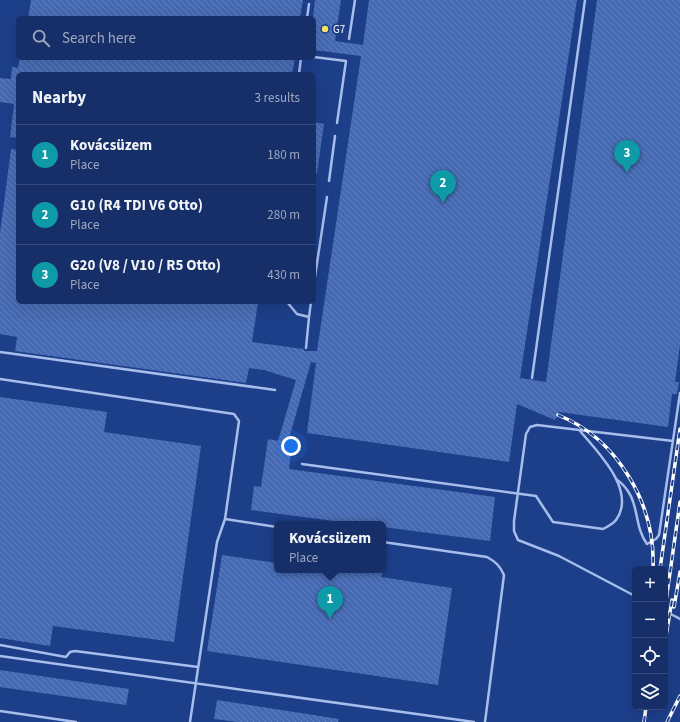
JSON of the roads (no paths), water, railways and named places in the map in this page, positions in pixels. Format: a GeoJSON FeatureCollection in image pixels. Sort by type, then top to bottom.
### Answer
{"type":"FeatureCollection","features":[{"type":"Feature","properties":{"kind":"lane"},"geometry":{"type":"LineString","coordinates":[[349,39],[355,0]]}},
{"type":"Feature","properties":{"kind":"lane"},"geometry":{"type":"LineString","coordinates":[[532,378],[585,0]]}},
{"type":"Feature","properties":{"kind":"lane"},"geometry":{"type":"LineString","coordinates":[[307,16],[309,4]]}},
{"type":"Feature","properties":{"kind":"lane"},"geometry":{"type":"LineString","coordinates":[[316,57],[346,61],[337,123]]}},
{"type":"Feature","properties":{"kind":"lane"},"geometry":{"type":"LineString","coordinates":[[299,72],[301,60]]}},
{"type":"Feature","properties":{"kind":"lane"},"geometry":{"type":"LineString","coordinates":[[329,181],[335,136]]}},
{"type":"Feature","properties":{"kind":"lane"},"geometry":{"type":"LineString","coordinates":[[316,270],[327,197]]}},
{"type":"Feature","properties":{"kind":"lane"},"geometry":{"type":"LineString","coordinates":[[289,304],[297,314],[309,317]]}},
{"type":"Feature","properties":{"kind":"lane"},"geometry":{"type":"LineString","coordinates":[[306,348],[311,304]]}},
{"type":"Feature","properties":{"kind":"lane"},"geometry":{"type":"LineString","coordinates":[[0,352],[276,390]]}},
{"type":"Feature","properties":{"kind":"lane"},"geometry":{"type":"LineString","coordinates":[[0,379],[234,414],[239,421],[225,519],[217,542],[190,722]]}},
{"type":"Feature","properties":{"kind":"lane"},"geometry":{"type":"LineString","coordinates":[[616,479],[626,486],[637,511],[642,537],[647,544],[652,542],[659,535],[680,393]]}},
{"type":"Feature","properties":{"kind":"lane"},"geometry":{"type":"LineString","coordinates":[[632,594],[559,556],[518,540],[514,531],[526,434],[530,427],[537,425],[674,441]]}},
{"type":"Feature","properties":{"kind":"lane"},"geometry":{"type":"LineString","coordinates":[[302,464],[536,496],[553,522],[603,530],[615,521],[622,509],[621,492],[616,479],[604,460],[580,431]]}},
{"type":"Feature","properties":{"kind":"lane"},"geometry":{"type":"LineString","coordinates":[[225,519],[274,527]]}},
{"type":"Feature","properties":{"kind":"lane"},"geometry":{"type":"LineString","coordinates":[[386,542],[487,557],[495,561],[500,567],[504,575],[485,722]]}},
{"type":"Feature","properties":{"kind":"lane"},"geometry":{"type":"LineString","coordinates":[[668,613],[680,619]]}},
{"type":"Feature","properties":{"kind":"lane"},"geometry":{"type":"LineString","coordinates":[[0,645],[66,656],[70,652],[74,651],[198,667]]}},
{"type":"Feature","properties":{"kind":"lane"},"geometry":{"type":"LineString","coordinates":[[0,656],[474,722]]}},
{"type":"Feature","properties":{"kind":"lane"},"geometry":{"type":"LineString","coordinates":[[0,711],[76,722]]}},
{"type":"Feature","properties":{"kind":"railway"},"geometry":{"type":"LineString","coordinates":[[558,415],[579,426],[599,440],[615,457],[629,477],[640,498],[648,521],[652,545],[653,566]]}},
{"type":"Feature","properties":{"kind":"railway"},"geometry":{"type":"LineString","coordinates":[[660,566],[680,429]]}},
{"type":"Feature","properties":{"kind":"railway"},"geometry":{"type":"LineString","coordinates":[[666,602],[680,502]]}},
{"type":"Feature","properties":{"kind":"railway"},"geometry":{"type":"LineString","coordinates":[[674,607],[680,572]]}},
{"type":"Feature","properties":{"kind":"railway"},"geometry":{"type":"LineString","coordinates":[[666,638],[672,600]]}},
{"type":"Feature","properties":{"kind":"railway"},"geometry":{"type":"LineString","coordinates":[[667,722],[680,696]]}},
{"type":"Feature","properties":{"kind":"railway"},"geometry":{"type":"LineString","coordinates":[[644,722],[646,710]]}},
{"type":"Feature","properties":{"kind":"place","name":"G7"},"geometry":{"type":"Point","coordinates":[325,29]}},
{"type":"Feature","properties":{"kind":"place","name":"G20 (V8 / V10 / R5 Otto)"},"geometry":{"type":"Point","coordinates":[627,173]}},
{"type":"Feature","properties":{"kind":"place","name":"G10 (R4 TDI V6 Otto)"},"geometry":{"type":"Point","coordinates":[443,203]}},
{"type":"Feature","properties":{"kind":"place","name":"Kovácsüzem"},"geometry":{"type":"Point","coordinates":[330,619]}}]}
